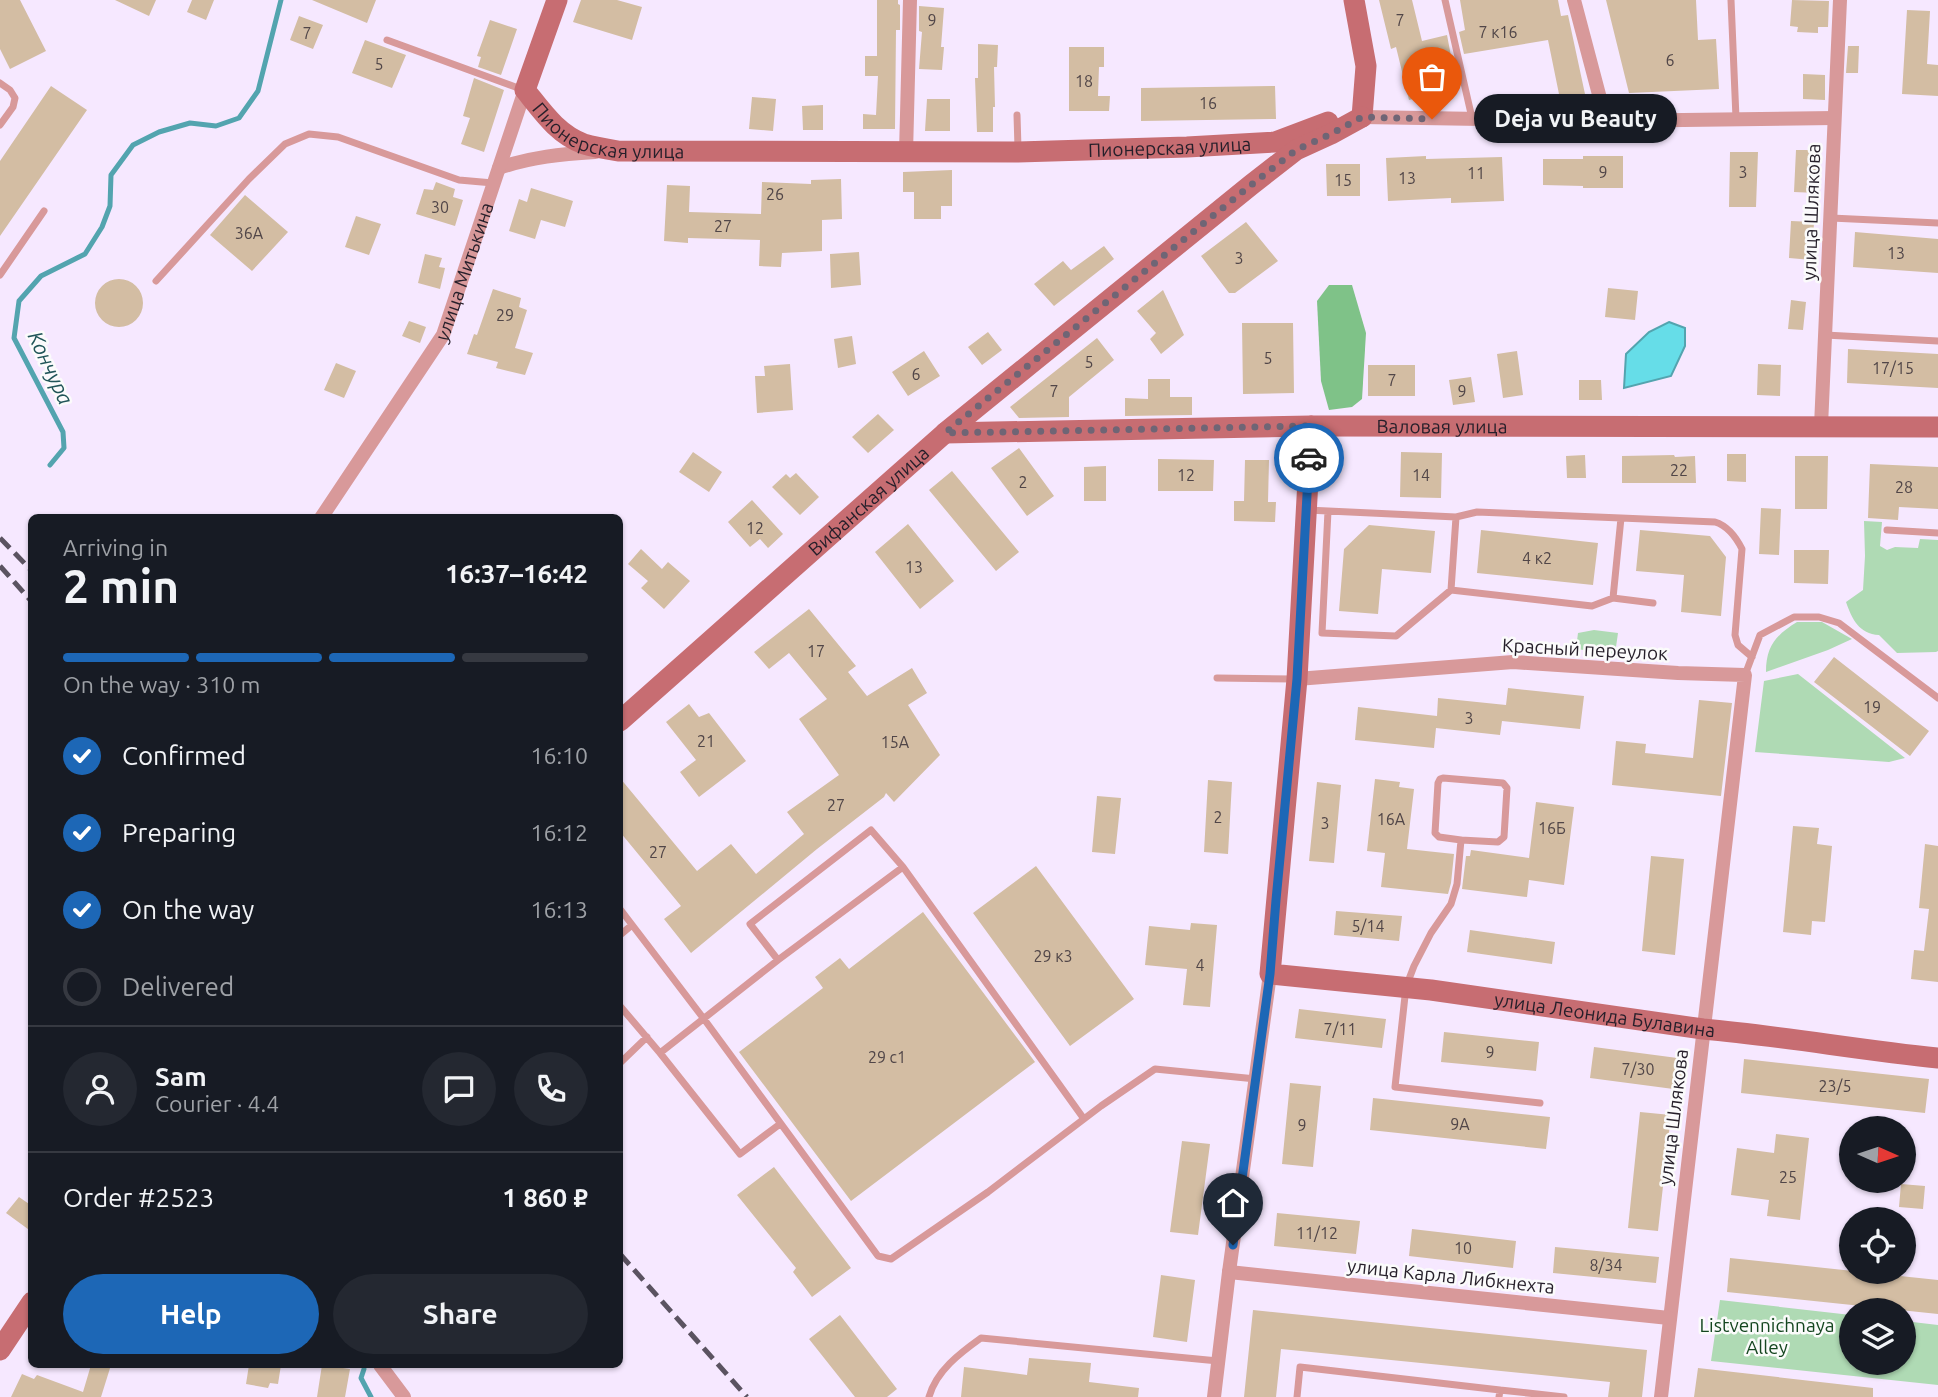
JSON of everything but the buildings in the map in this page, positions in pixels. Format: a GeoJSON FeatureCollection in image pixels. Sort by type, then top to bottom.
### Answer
{"type":"FeatureCollection","features":[{"type":"Feature","properties":{"kind":"street","name":"улица Митькина"},"geometry":{"type":"LineString","coordinates":[[324,514],[443,335],[557,0]]}},
{"type":"Feature","properties":{"kind":"street"},"geometry":{"type":"LineString","coordinates":[[906,153],[910,0]]}},
{"type":"Feature","properties":{"kind":"street"},"geometry":{"type":"LineString","coordinates":[[1354,0],[1366,66],[1362,117]]}},
{"type":"Feature","properties":{"kind":"street"},"geometry":{"type":"LineString","coordinates":[[1574,0],[1606,121]]}},
{"type":"Feature","properties":{"kind":"street","name":"улица Шлякова"},"geometry":{"type":"LineString","coordinates":[[1821,426],[1840,0]]}},
{"type":"Feature","properties":{"kind":"street","name":"Пионерская улица"},"geometry":{"type":"LineString","coordinates":[[525,90],[550,122],[563,132],[586,145],[618,151],[1018,152],[1275,142],[1328,122],[1362,117],[1606,121],[1834,118]]}},
{"type":"Feature","properties":{"kind":"street","name":"Вифанская улица"},"geometry":{"type":"LineString","coordinates":[[623,714],[945,433],[1240,194],[1296,150],[1362,117]]}},
{"type":"Feature","properties":{"kind":"street"},"geometry":{"type":"LineString","coordinates":[[499,168],[521,160],[618,151]]}},
{"type":"Feature","properties":{"kind":"street"},"geometry":{"type":"LineString","coordinates":[[1214,1397],[1270,974],[1297,679],[1311,426]]}},
{"type":"Feature","properties":{"kind":"street","name":"Валовая улица"},"geometry":{"type":"LineString","coordinates":[[945,433],[1311,426],[1938,427]]}},
{"type":"Feature","properties":{"kind":"street","name":"Красный переулок"},"geometry":{"type":"LineString","coordinates":[[1297,679],[1513,662],[1745,675]]}},
{"type":"Feature","properties":{"kind":"street","name":"улица Шлякова"},"geometry":{"type":"LineString","coordinates":[[1661,1397],[1745,675]]}},
{"type":"Feature","properties":{"kind":"street","name":"улица Леонида Булавина"},"geometry":{"type":"LineString","coordinates":[[1270,974],[1406,987],[1703,1029],[1746,1032],[1882,1053],[1938,1058]]}},
{"type":"Feature","properties":{"kind":"street","name":"улица Карла Либкнехта"},"geometry":{"type":"LineString","coordinates":[[1229,1272],[1670,1318]]}},
{"type":"Feature","properties":{"kind":"street"},"geometry":{"type":"LineString","coordinates":[[0,1350],[28,1308]]}},
{"type":"Feature","properties":{"kind":"street"},"geometry":{"type":"LineString","coordinates":[[382,1368],[404,1397]]}},
{"type":"Feature","properties":{"kind":"lane"},"geometry":{"type":"LineString","coordinates":[[1445,0],[1472,119]]}},
{"type":"Feature","properties":{"kind":"lane"},"geometry":{"type":"LineString","coordinates":[[1731,0],[1736,118]]}},
{"type":"Feature","properties":{"kind":"lane"},"geometry":{"type":"LineString","coordinates":[[387,40],[525,90]]}},
{"type":"Feature","properties":{"kind":"lane"},"geometry":{"type":"LineString","coordinates":[[0,83],[10,90],[15,98],[13,107],[0,125]]}},
{"type":"Feature","properties":{"kind":"lane"},"geometry":{"type":"LineString","coordinates":[[1017,115],[1018,152]]}},
{"type":"Feature","properties":{"kind":"lane"},"geometry":{"type":"LineString","coordinates":[[156,281],[249,179],[285,144],[309,134],[338,137],[459,180],[493,183]]}},
{"type":"Feature","properties":{"kind":"lane"},"geometry":{"type":"LineString","coordinates":[[0,275],[44,211]]}},
{"type":"Feature","properties":{"kind":"lane"},"geometry":{"type":"LineString","coordinates":[[1830,218],[1938,223]]}},
{"type":"Feature","properties":{"kind":"lane"},"geometry":{"type":"LineString","coordinates":[[1825,335],[1938,341]]}},
{"type":"Feature","properties":{"kind":"lane"},"geometry":{"type":"LineString","coordinates":[[1307,510],[1457,517],[1477,512],[1723,524],[1742,549],[1736,640],[1752,657]]}},
{"type":"Feature","properties":{"kind":"lane"},"geometry":{"type":"LineString","coordinates":[[1322,633],[1328,511]]}},
{"type":"Feature","properties":{"kind":"lane"},"geometry":{"type":"LineString","coordinates":[[1300,632],[1396,636],[1451,590],[1457,517]]}},
{"type":"Feature","properties":{"kind":"lane"},"geometry":{"type":"LineString","coordinates":[[1613,598],[1620,518]]}},
{"type":"Feature","properties":{"kind":"lane"},"geometry":{"type":"LineString","coordinates":[[1887,530],[1938,533]]}},
{"type":"Feature","properties":{"kind":"lane"},"geometry":{"type":"LineString","coordinates":[[1451,590],[1592,606],[1613,598],[1653,603]]}},
{"type":"Feature","properties":{"kind":"lane"},"geometry":{"type":"LineString","coordinates":[[1745,675],[1760,635],[1794,617],[1819,617],[1839,623],[1938,698]]}},
{"type":"Feature","properties":{"kind":"lane"},"geometry":{"type":"LineString","coordinates":[[1217,678],[1297,679]]}},
{"type":"Feature","properties":{"kind":"lane"},"geometry":{"type":"LineString","coordinates":[[1440,779],[1506,785],[1502,840],[1461,839],[1439,838],[1435,833],[1440,779]]}},
{"type":"Feature","properties":{"kind":"lane"},"geometry":{"type":"LineString","coordinates":[[778,960],[750,924],[872,830],[903,867],[1084,1119]]}},
{"type":"Feature","properties":{"kind":"lane"},"geometry":{"type":"LineString","coordinates":[[1461,839],[1457,884],[1451,904],[1431,933],[1406,987],[1395,1087],[1540,1103]]}},
{"type":"Feature","properties":{"kind":"lane"},"geometry":{"type":"LineString","coordinates":[[660,1052],[903,867]]}},
{"type":"Feature","properties":{"kind":"lane"},"geometry":{"type":"LineString","coordinates":[[623,913],[878,1256],[891,1259],[988,1192],[1155,1069],[1256,1079]]}},
{"type":"Feature","properties":{"kind":"lane"},"geometry":{"type":"LineString","coordinates":[[623,932],[632,925]]}},
{"type":"Feature","properties":{"kind":"lane"},"geometry":{"type":"LineString","coordinates":[[623,1009],[740,1154],[780,1124]]}},
{"type":"Feature","properties":{"kind":"lane"},"geometry":{"type":"LineString","coordinates":[[623,1060],[647,1037]]}},
{"type":"Feature","properties":{"kind":"lane"},"geometry":{"type":"LineString","coordinates":[[929,1397],[932,1385],[959,1353],[981,1338],[1219,1361]]}},
{"type":"Feature","properties":{"kind":"lane"},"geometry":{"type":"LineString","coordinates":[[1297,1397],[1300,1367],[1499,1394],[1564,1397]]}},
{"type":"Feature","properties":{"kind":"green space"},"geometry":{"type":"Polygon","coordinates":[[[1329,285],[1352,285],[1366,333],[1362,399],[1352,407],[1329,410],[1321,381],[1317,301],[1329,285]]]}},
{"type":"Feature","properties":{"kind":"green space"},"geometry":{"type":"Polygon","coordinates":[[[1864,521],[1882,522],[1880,546],[1887,550],[1895,547],[1918,548],[1920,539],[1938,540],[1938,651],[1897,653],[1879,635],[1861,629],[1854,620],[1846,602],[1863,590],[1864,521]]]}},
{"type":"Feature","properties":{"kind":"green space"},"geometry":{"type":"Polygon","coordinates":[[[1797,622],[1822,622],[1852,639],[1766,672],[1770,648],[1783,632],[1797,622]]]}},
{"type":"Feature","properties":{"kind":"green space"},"geometry":{"type":"Polygon","coordinates":[[[1594,630],[1618,633],[1615,654],[1576,649],[1578,633],[1594,630]]]}},
{"type":"Feature","properties":{"kind":"green space"},"geometry":{"type":"Polygon","coordinates":[[[1798,674],[1905,758],[1889,762],[1755,752],[1764,681],[1798,674]]]}},
{"type":"Feature","properties":{"kind":"green space","name":"Listvennichnaya Alley"},"geometry":{"type":"Polygon","coordinates":[[[1720,1300],[1839,1314],[1839,1375],[1711,1361],[1720,1300]]]}},
{"type":"Feature","properties":{"kind":"green space","name":"Listvennichnaya Alley"},"geometry":{"type":"Polygon","coordinates":[[[1916,1322],[1938,1325],[1938,1385],[1843,1375],[1916,1375],[1916,1322]]]}},
{"type":"Feature","properties":{"kind":"water"},"geometry":{"type":"Polygon","coordinates":[[[1669,322],[1685,328],[1685,346],[1671,376],[1624,388],[1626,354],[1649,332],[1669,322]]]}},
{"type":"Feature","properties":{"kind":"waterway","name":"Кончура"},"geometry":{"type":"LineString","coordinates":[[50,465],[64,448],[63,432],[14,338],[19,301],[41,276],[85,254],[102,227],[110,206],[111,175],[133,145],[159,132],[190,123],[216,126],[239,118],[258,91],[281,0]]}},
{"type":"Feature","properties":{"kind":"waterway"},"geometry":{"type":"LineString","coordinates":[[364,1369],[361,1378],[371,1397]]}},
{"type":"Feature","properties":{"kind":"railway"},"geometry":{"type":"LineString","coordinates":[[0,538],[28,567]]}},
{"type":"Feature","properties":{"kind":"railway"},"geometry":{"type":"LineString","coordinates":[[0,566],[28,598]]}},
{"type":"Feature","properties":{"kind":"railway"},"geometry":{"type":"LineString","coordinates":[[623,1257],[747,1397]]}},
{"type":"Feature","properties":{"kind":"way so far"},"geometry":{"type":"LineString","coordinates":[[1309,458],[1311,426],[945,433],[1296,150],[1362,117],[1432,119]]}},
{"type":"Feature","properties":{"kind":"place","name":"Deja vu Beauty"},"geometry":{"type":"Point","coordinates":[1432,119]}},
{"type":"Feature","properties":{"kind":"route"},"geometry":{"type":"LineString","coordinates":[[1233,1245],[1270,974],[1297,679],[1309,458]]}}]}
